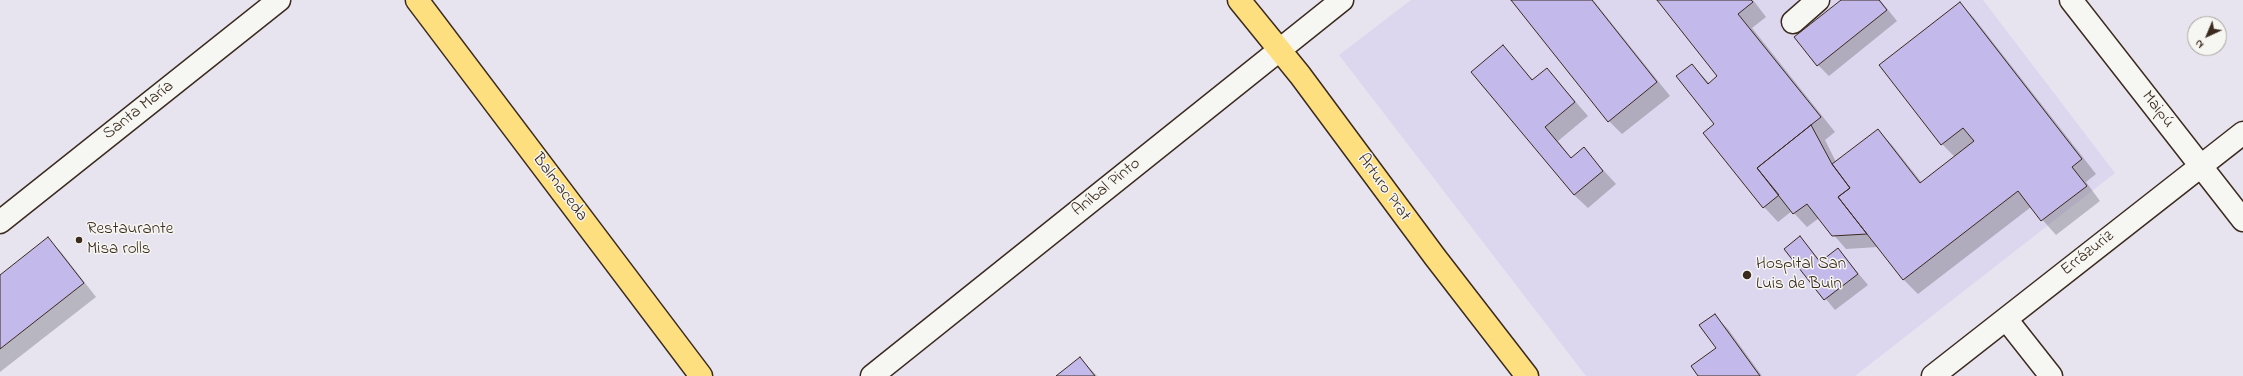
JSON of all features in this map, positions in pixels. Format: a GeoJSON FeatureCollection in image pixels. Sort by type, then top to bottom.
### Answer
{"type":"FeatureCollection","features":[{"type":"Feature","properties":{"kind":"main road","name":"Balmaceda"},"geometry":{"type":"LineString","coordinates":[[417,0],[702,376]]}},
{"type":"Feature","properties":{"kind":"main road","name":"Arturo Prat"},"geometry":{"type":"LineString","coordinates":[[1239,0],[1280,50],[1435,257],[1527,376]]}},
{"type":"Feature","properties":{"kind":"street","name":"Santa María"},"geometry":{"type":"LineString","coordinates":[[0,222],[279,0]]}},
{"type":"Feature","properties":{"kind":"street","name":"Aníbal Pinto"},"geometry":{"type":"LineString","coordinates":[[872,376],[1342,0]]}},
{"type":"Feature","properties":{"kind":"street"},"geometry":{"type":"LineString","coordinates":[[1793,22],[1818,0]]}},
{"type":"Feature","properties":{"kind":"street","name":"Maipú"},"geometry":{"type":"LineString","coordinates":[[2072,0],[2243,220]]}},
{"type":"Feature","properties":{"kind":"street","name":"Errázuriz"},"geometry":{"type":"LineString","coordinates":[[1933,376],[2243,133]]}},
{"type":"Feature","properties":{"kind":"street"},"geometry":{"type":"LineString","coordinates":[[2006,319],[2051,376]]}},
{"type":"Feature","properties":{"kind":"shaded area","name":"Hospital San Luis de Buin"},"geometry":{"type":"Polygon","coordinates":[[[1411,0],[1983,0],[2115,173],[1855,376],[1586,376],[1339,55],[1411,0]]]}},
{"type":"Feature","properties":{"kind":"building"},"geometry":{"type":"Polygon","coordinates":[[[1511,0],[1592,0],[1657,82],[1608,122],[1511,0]]]}},
{"type":"Feature","properties":{"kind":"building"},"geometry":{"type":"Polygon","coordinates":[[[1657,0],[1751,0],[1753,2],[1738,14],[1821,117],[1757,168],[1779,195],[1763,208],[1703,133],[1714,124],[1676,76],[1692,64],[1708,84],[1717,76],[1657,0]]]}},
{"type":"Feature","properties":{"kind":"building"},"geometry":{"type":"Polygon","coordinates":[[[1841,0],[1879,0],[1887,10],[1817,66],[1794,37],[1841,0]]]}},
{"type":"Feature","properties":{"kind":"building"},"geometry":{"type":"Polygon","coordinates":[[[1960,2],[2082,159],[2072,167],[2087,186],[2041,221],[2018,191],[1903,280],[1838,197],[1850,188],[1832,164],[1878,129],[1920,183],[1974,141],[1963,128],[1941,145],[1879,65],[1960,2]]]}},
{"type":"Feature","properties":{"kind":"building"},"geometry":{"type":"Polygon","coordinates":[[[1503,45],[1532,80],[1547,68],[1575,102],[1545,127],[1571,158],[1584,147],[1603,171],[1574,195],[1471,72],[1503,45]]]}},
{"type":"Feature","properties":{"kind":"building"},"geometry":{"type":"Polygon","coordinates":[[[1811,125],[1832,164],[1850,188],[1838,197],[1867,234],[1832,236],[1807,204],[1793,214],[1757,168],[1811,125]]]}},
{"type":"Feature","properties":{"kind":"building"},"geometry":{"type":"Polygon","coordinates":[[[1800,236],[1820,262],[1838,248],[1858,274],[1824,300],[1784,249],[1800,236]]]}},
{"type":"Feature","properties":{"kind":"building"},"geometry":{"type":"Polygon","coordinates":[[[48,237],[84,283],[0,349],[0,275],[48,237]]]}},
{"type":"Feature","properties":{"kind":"building"},"geometry":{"type":"Polygon","coordinates":[[[1715,314],[1760,376],[1698,376],[1691,366],[1716,348],[1699,325],[1715,314]]]}},
{"type":"Feature","properties":{"kind":"building"},"geometry":{"type":"Polygon","coordinates":[[[1080,357],[1095,376],[1056,376],[1080,357]]]}},
{"type":"Feature","properties":{"kind":"place","name":"Restaurante Misa rolls"},"geometry":{"type":"Point","coordinates":[79,240]}},
{"type":"Feature","properties":{"kind":"place","name":"Hospital San Luis de Buin"},"geometry":{"type":"Point","coordinates":[1747,275]}}]}
